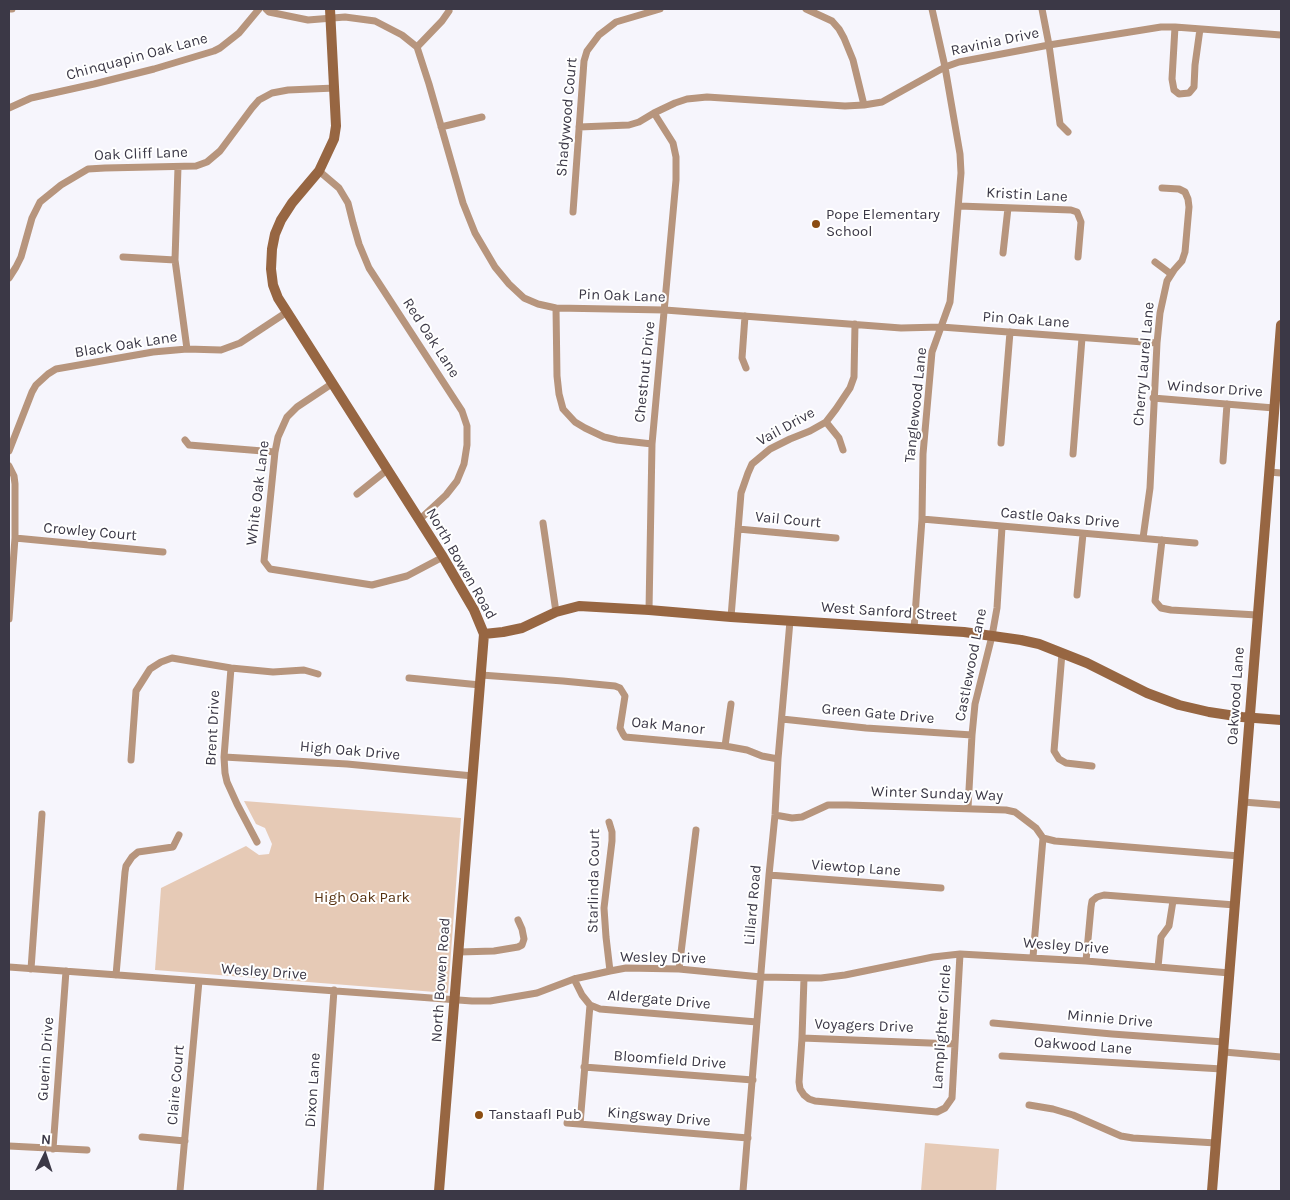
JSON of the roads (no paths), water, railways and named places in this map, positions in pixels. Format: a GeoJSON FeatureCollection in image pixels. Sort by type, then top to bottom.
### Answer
{"type":"FeatureCollection","features":[{"type":"Feature","properties":{"kind":"street","name":"Chinquapin Oak Lane"},"geometry":{"type":"LineString","coordinates":[[9,108],[31,98],[145,71],[214,51],[239,33],[259,9]]}},
{"type":"Feature","properties":{"kind":"street"},"geometry":{"type":"LineString","coordinates":[[266,9],[269,12],[308,20],[330,13],[375,21],[402,35],[417,46],[442,21],[449,11]]}},
{"type":"Feature","properties":{"kind":"street","name":"Shadywood Court"},"geometry":{"type":"LineString","coordinates":[[573,212],[584,61],[587,51],[599,35],[616,22],[660,9]]}},
{"type":"Feature","properties":{"kind":"street"},"geometry":{"type":"LineString","coordinates":[[806,9],[832,21],[839,29],[853,60],[864,105]]}},
{"type":"Feature","properties":{"kind":"street","name":"Tanglewood Lane"},"geometry":{"type":"LineString","coordinates":[[914,629],[922,519],[923,454],[932,352],[950,302],[961,173],[960,154],[945,67],[932,9]]}},
{"type":"Feature","properties":{"kind":"street"},"geometry":{"type":"LineString","coordinates":[[1042,9],[1060,124],[1068,132]]}},
{"type":"Feature","properties":{"kind":"street","name":"North Bowen Road"},"geometry":{"type":"LineString","coordinates":[[330,13],[335,88],[336,126],[334,139],[319,171],[292,203],[275,234],[271,269],[273,285],[278,298],[443,557],[474,610],[484,634],[438,1191]]}},
{"type":"Feature","properties":{"kind":"street","name":"Ravinia Drive"},"geometry":{"type":"LineString","coordinates":[[580,127],[629,126],[675,103],[687,99],[707,97],[845,106],[882,102],[945,67],[959,62],[1161,27],[1281,35]]}},
{"type":"Feature","properties":{"kind":"street"},"geometry":{"type":"LineString","coordinates":[[1175,27],[1172,79],[1174,90],[1184,95],[1189,94],[1194,87],[1200,29]]}},
{"type":"Feature","properties":{"kind":"street","name":"Pin Oak Lane"},"geometry":{"type":"LineString","coordinates":[[417,46],[463,203],[475,233],[495,267],[509,284],[524,298],[538,304],[556,308],[665,310],[900,328],[941,327],[1156,344]]}},
{"type":"Feature","properties":{"kind":"street","name":"Oak Cliff Lane"},"geometry":{"type":"LineString","coordinates":[[9,278],[21,257],[32,218],[40,202],[61,185],[88,170],[196,166],[207,162],[220,151],[259,100],[272,93],[288,90],[335,88]]}},
{"type":"Feature","properties":{"kind":"street","name":"Chestnut Drive"},"geometry":{"type":"LineString","coordinates":[[649,610],[652,444],[676,180],[676,157],[673,143],[654,113]]}},
{"type":"Feature","properties":{"kind":"street"},"geometry":{"type":"LineString","coordinates":[[441,128],[482,116]]}},
{"type":"Feature","properties":{"kind":"street"},"geometry":{"type":"LineString","coordinates":[[178,168],[175,260],[187,350]]}},
{"type":"Feature","properties":{"kind":"street","name":"Red Oak Lane"},"geometry":{"type":"LineString","coordinates":[[319,171],[339,188],[348,203],[360,244],[370,268],[462,411],[467,426],[464,464],[457,481],[446,496],[419,520]]}},
{"type":"Feature","properties":{"kind":"street","name":"Cherry Laurel Lane"},"geometry":{"type":"LineString","coordinates":[[1143,538],[1150,488],[1156,344],[1162,297],[1167,281],[1182,262],[1185,252],[1189,207],[1185,192],[1179,189],[1162,188]]}},
{"type":"Feature","properties":{"kind":"street","name":"Kristin Lane"},"geometry":{"type":"LineString","coordinates":[[959,206],[1071,210],[1077,212],[1081,222],[1078,257]]}},
{"type":"Feature","properties":{"kind":"street"},"geometry":{"type":"LineString","coordinates":[[1003,253],[1008,208]]}},
{"type":"Feature","properties":{"kind":"street"},"geometry":{"type":"LineString","coordinates":[[123,257],[175,260]]}},
{"type":"Feature","properties":{"kind":"street"},"geometry":{"type":"LineString","coordinates":[[1155,262],[1171,274]]}},
{"type":"Feature","properties":{"kind":"street"},"geometry":{"type":"LineString","coordinates":[[556,308],[559,394],[563,409],[575,422],[604,437],[652,444]]}},
{"type":"Feature","properties":{"kind":"street","name":"Black Oak Lane"},"geometry":{"type":"LineString","coordinates":[[9,451],[36,384],[56,370],[153,352],[221,350],[240,343],[287,312]]}},
{"type":"Feature","properties":{"kind":"street"},"geometry":{"type":"LineString","coordinates":[[744,316],[742,358],[746,368]]}},
{"type":"Feature","properties":{"kind":"street","name":"Vail Drive"},"geometry":{"type":"LineString","coordinates":[[731,616],[741,493],[748,473],[752,464],[770,449],[826,422],[836,409],[850,388],[854,377],[855,324]]}},
{"type":"Feature","properties":{"kind":"street","name":"Oakwood Lane"},"geometry":{"type":"LineString","coordinates":[[1212,1191],[1281,325]]}},
{"type":"Feature","properties":{"kind":"street"},"geometry":{"type":"LineString","coordinates":[[1001,443],[1010,332]]}},
{"type":"Feature","properties":{"kind":"street"},"geometry":{"type":"LineString","coordinates":[[1073,454],[1082,338]]}},
{"type":"Feature","properties":{"kind":"street","name":"White Oak Lane"},"geometry":{"type":"LineString","coordinates":[[333,383],[298,407],[287,417],[278,437],[264,561],[270,570],[372,585],[406,576],[443,557]]}},
{"type":"Feature","properties":{"kind":"street","name":"Windsor Drive"},"geometry":{"type":"LineString","coordinates":[[1153,398],[1274,408]]}},
{"type":"Feature","properties":{"kind":"street"},"geometry":{"type":"LineString","coordinates":[[1224,461],[1227,404]]}},
{"type":"Feature","properties":{"kind":"street"},"geometry":{"type":"LineString","coordinates":[[826,422],[839,438],[843,450]]}},
{"type":"Feature","properties":{"kind":"street"},"geometry":{"type":"LineString","coordinates":[[185,440],[189,445],[275,452]]}},
{"type":"Feature","properties":{"kind":"street"},"geometry":{"type":"LineString","coordinates":[[9,466],[14,476],[15,484],[15,538],[9,619]]}},
{"type":"Feature","properties":{"kind":"street"},"geometry":{"type":"LineString","coordinates":[[357,494],[387,470]]}},
{"type":"Feature","properties":{"kind":"street"},"geometry":{"type":"LineString","coordinates":[[1269,472],[1281,473]]}},
{"type":"Feature","properties":{"kind":"street","name":"Castle Oaks Drive"},"geometry":{"type":"LineString","coordinates":[[922,519],[1195,543]]}},
{"type":"Feature","properties":{"kind":"street"},"geometry":{"type":"LineString","coordinates":[[543,523],[556,612]]}},
{"type":"Feature","properties":{"kind":"street","name":"Castlewood Lane"},"geometry":{"type":"LineString","coordinates":[[968,808],[975,704],[997,608],[1002,526]]}},
{"type":"Feature","properties":{"kind":"street","name":"Vail Court"},"geometry":{"type":"LineString","coordinates":[[738,529],[836,538]]}},
{"type":"Feature","properties":{"kind":"street"},"geometry":{"type":"LineString","coordinates":[[1077,595],[1083,534]]}},
{"type":"Feature","properties":{"kind":"street","name":"Crowley Court"},"geometry":{"type":"LineString","coordinates":[[15,538],[163,552]]}},
{"type":"Feature","properties":{"kind":"street"},"geometry":{"type":"LineString","coordinates":[[1162,540],[1155,601],[1161,608],[1258,615]]}},
{"type":"Feature","properties":{"kind":"street","name":"West Sanford Street"},"geometry":{"type":"LineString","coordinates":[[484,634],[522,628],[556,612],[579,606],[964,632],[1040,644],[1087,663],[1147,693],[1179,705],[1242,718],[1281,720]]}},
{"type":"Feature","properties":{"kind":"street","name":"Lillard Road"},"geometry":{"type":"LineString","coordinates":[[743,1191],[790,621]]}},
{"type":"Feature","properties":{"kind":"street"},"geometry":{"type":"LineString","coordinates":[[1062,654],[1054,751],[1059,759],[1066,763],[1092,766]]}},
{"type":"Feature","properties":{"kind":"street"},"geometry":{"type":"LineString","coordinates":[[131,760],[136,691],[150,668],[161,662],[172,658],[231,668],[272,672],[304,670],[318,674]]}},
{"type":"Feature","properties":{"kind":"street","name":"Brent Drive"},"geometry":{"type":"LineString","coordinates":[[231,668],[224,773],[257,842]]}},
{"type":"Feature","properties":{"kind":"street"},"geometry":{"type":"LineString","coordinates":[[409,678],[480,680]]}},
{"type":"Feature","properties":{"kind":"street","name":"Oak Manor"},"geometry":{"type":"LineString","coordinates":[[480,680],[563,681],[615,686],[620,688],[625,696],[620,728],[625,737],[725,746],[778,759]]}},
{"type":"Feature","properties":{"kind":"street"},"geometry":{"type":"LineString","coordinates":[[725,746],[731,704]]}},
{"type":"Feature","properties":{"kind":"street","name":"Green Gate Drive"},"geometry":{"type":"LineString","coordinates":[[782,719],[866,728],[972,735]]}},
{"type":"Feature","properties":{"kind":"street","name":"High Oak Drive"},"geometry":{"type":"LineString","coordinates":[[224,757],[347,764],[473,776]]}},
{"type":"Feature","properties":{"kind":"street"},"geometry":{"type":"LineString","coordinates":[[1243,802],[1281,804]]}},
{"type":"Feature","properties":{"kind":"street","name":"Winter Sunday Way"},"geometry":{"type":"LineString","coordinates":[[775,815],[792,818],[802,817],[828,805],[1004,810],[1015,812],[1036,828],[1043,838]]}},
{"type":"Feature","properties":{"kind":"street"},"geometry":{"type":"LineString","coordinates":[[31,969],[42,814]]}},
{"type":"Feature","properties":{"kind":"street","name":"Starlinda Court"},"geometry":{"type":"LineString","coordinates":[[609,822],[612,841],[604,908],[610,970]]}},
{"type":"Feature","properties":{"kind":"street"},"geometry":{"type":"LineString","coordinates":[[679,969],[696,830]]}},
{"type":"Feature","properties":{"kind":"street"},"geometry":{"type":"LineString","coordinates":[[116,975],[126,866],[138,852],[173,847],[180,835]]}},
{"type":"Feature","properties":{"kind":"street"},"geometry":{"type":"LineString","coordinates":[[1034,957],[1043,838],[1055,841],[1239,856]]}},
{"type":"Feature","properties":{"kind":"street","name":"Viewtop Lane"},"geometry":{"type":"LineString","coordinates":[[769,875],[942,888]]}},
{"type":"Feature","properties":{"kind":"street"},"geometry":{"type":"LineString","coordinates":[[1086,961],[1091,907],[1092,901],[1096,897],[1104,895],[1235,905]]}},
{"type":"Feature","properties":{"kind":"street"},"geometry":{"type":"LineString","coordinates":[[1158,968],[1162,937],[1169,926],[1173,901]]}},
{"type":"Feature","properties":{"kind":"street"},"geometry":{"type":"LineString","coordinates":[[459,952],[518,948],[522,945],[524,939],[518,920]]}},
{"type":"Feature","properties":{"kind":"street","name":"Wesley Drive"},"geometry":{"type":"LineString","coordinates":[[9,967],[472,1001],[490,1001],[537,993],[574,979],[626,968],[679,969],[761,977],[804,978],[845,975],[933,957],[960,954],[1034,957],[1230,973]]}},
{"type":"Feature","properties":{"kind":"street","name":"Lamplighter Circle"},"geometry":{"type":"LineString","coordinates":[[804,978],[799,1082],[804,1096],[815,1101],[938,1112],[945,1108],[952,1098],[960,954]]}},
{"type":"Feature","properties":{"kind":"street","name":"Guerin Drive"},"geometry":{"type":"LineString","coordinates":[[53,1149],[66,971]]}},
{"type":"Feature","properties":{"kind":"street","name":"Aldergate Drive"},"geometry":{"type":"LineString","coordinates":[[574,979],[582,995],[590,1005],[600,1009],[757,1022]]}},
{"type":"Feature","properties":{"kind":"street","name":"Claire Court"},"geometry":{"type":"LineString","coordinates":[[180,1191],[199,981]]}},
{"type":"Feature","properties":{"kind":"street","name":"Dixon Lane"},"geometry":{"type":"LineString","coordinates":[[320,1191],[334,990]]}},
{"type":"Feature","properties":{"kind":"street"},"geometry":{"type":"LineString","coordinates":[[580,1124],[590,1005]]}},
{"type":"Feature","properties":{"kind":"street","name":"Minnie Drive"},"geometry":{"type":"LineString","coordinates":[[993,1023],[1224,1047],[1281,1057]]}},
{"type":"Feature","properties":{"kind":"street","name":"Voyagers Drive"},"geometry":{"type":"LineString","coordinates":[[802,1038],[955,1044]]}},
{"type":"Feature","properties":{"kind":"street","name":"Oakwood Lane"},"geometry":{"type":"LineString","coordinates":[[1002,1056],[1222,1069]]}},
{"type":"Feature","properties":{"kind":"street","name":"Bloomfield Drive"},"geometry":{"type":"LineString","coordinates":[[584,1067],[753,1080]]}},
{"type":"Feature","properties":{"kind":"street"},"geometry":{"type":"LineString","coordinates":[[1029,1105],[1073,1115],[1121,1136],[1216,1143]]}},
{"type":"Feature","properties":{"kind":"street","name":"Kingsway Drive"},"geometry":{"type":"LineString","coordinates":[[567,1123],[748,1138]]}},
{"type":"Feature","properties":{"kind":"street"},"geometry":{"type":"LineString","coordinates":[[142,1137],[185,1141]]}},
{"type":"Feature","properties":{"kind":"street"},"geometry":{"type":"LineString","coordinates":[[9,1146],[87,1150]]}},
{"type":"Feature","properties":{"kind":"place","name":"Pope Elementary School"},"geometry":{"type":"Point","coordinates":[816,224]}},
{"type":"Feature","properties":{"kind":"place","name":"Tanstaafl Pub"},"geometry":{"type":"Point","coordinates":[479,1115]}},
{"type":"Feature","properties":{"kind":"park label","name":"High Oak Park"},"geometry":{"type":"Point","coordinates":[362,898]}}]}
